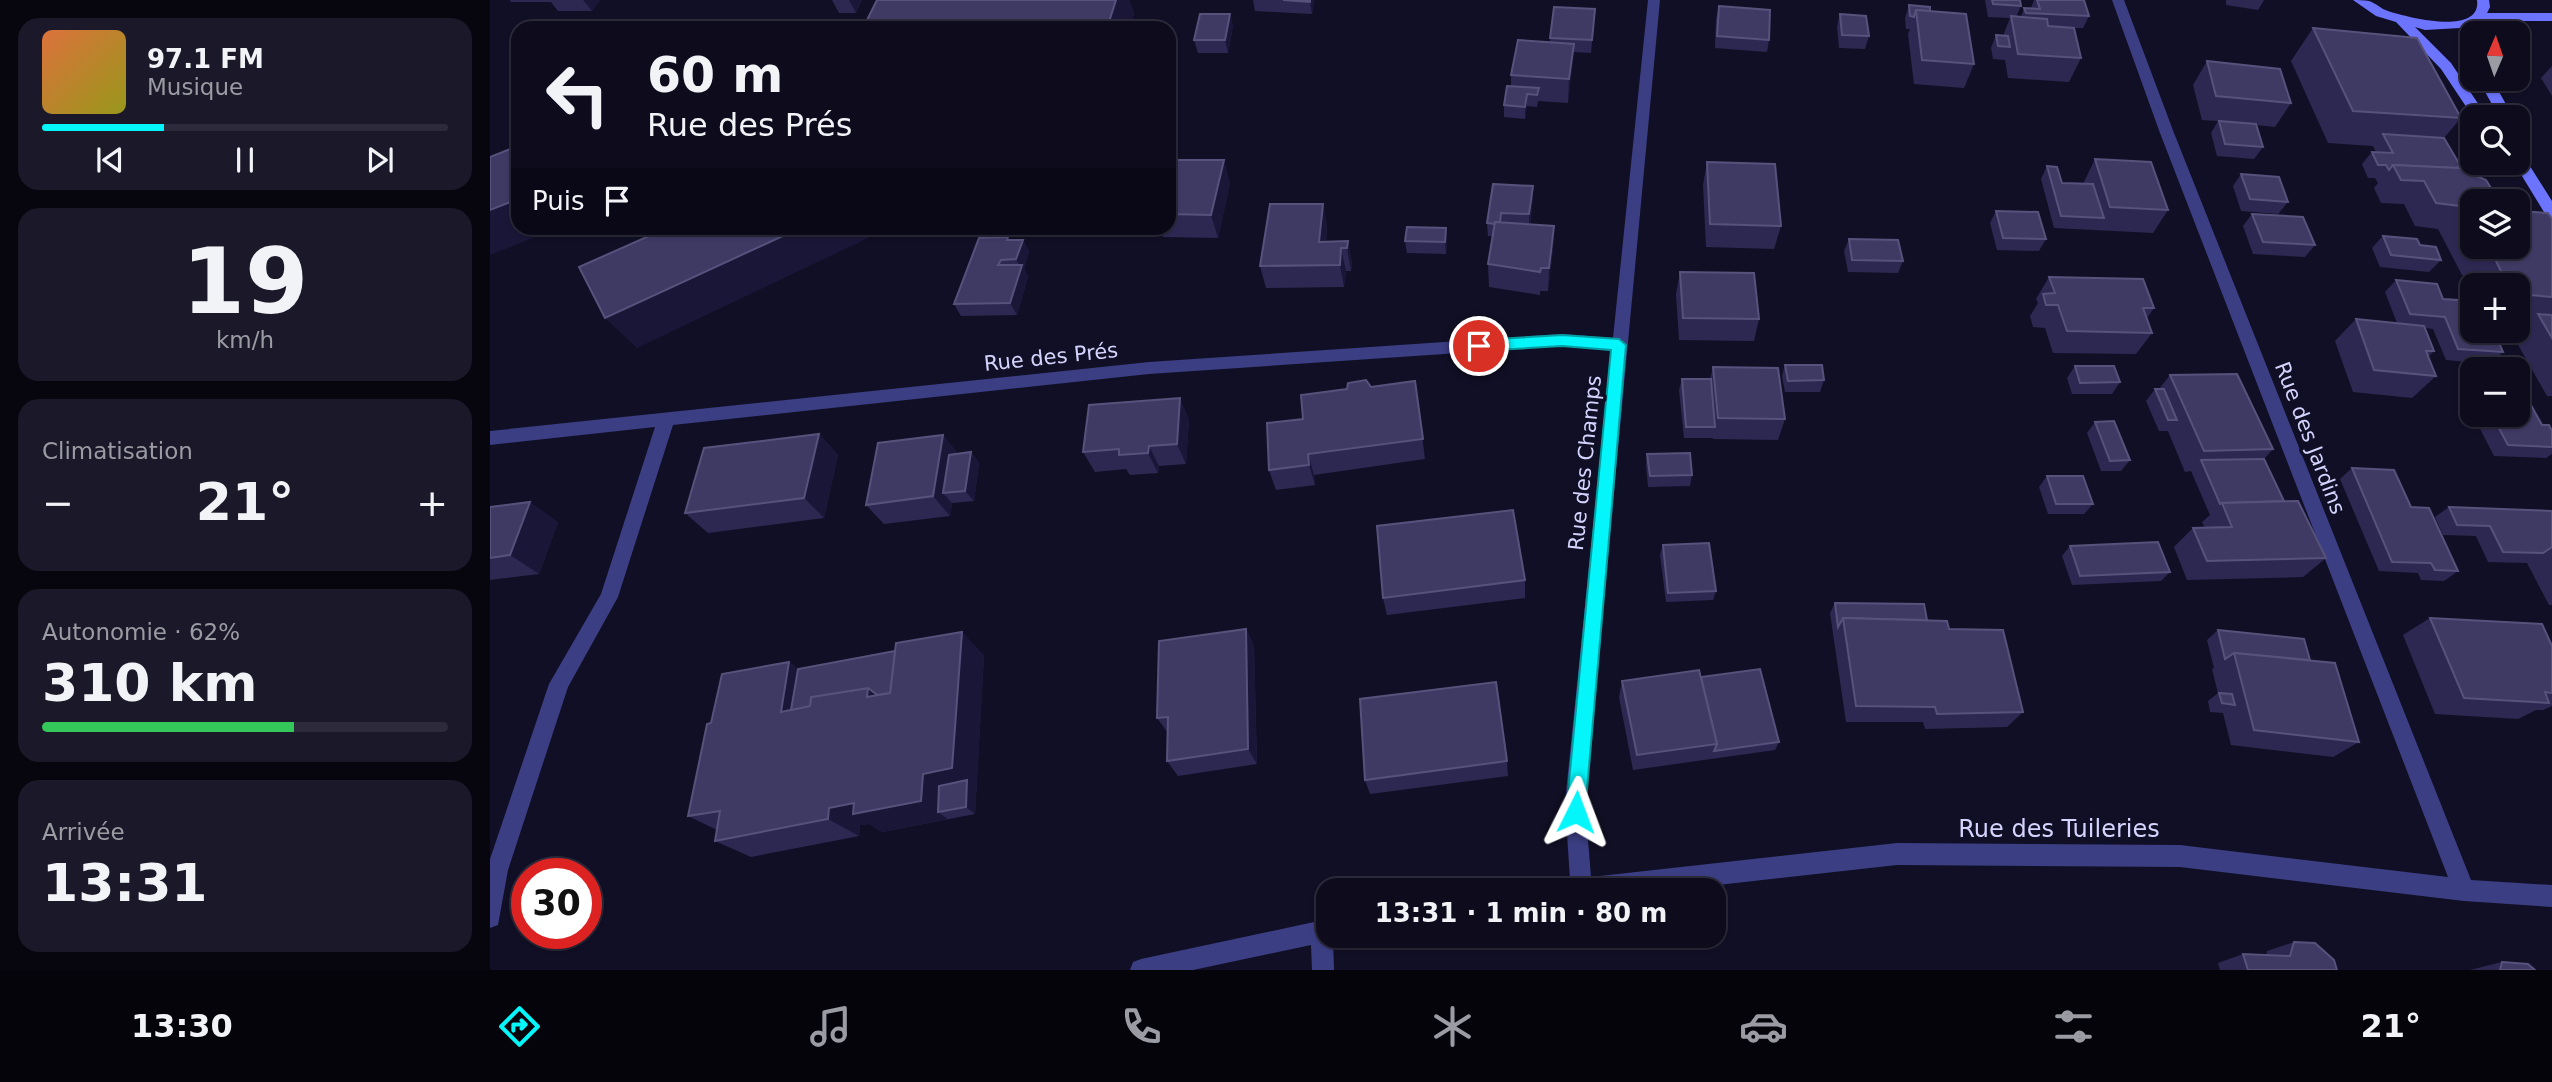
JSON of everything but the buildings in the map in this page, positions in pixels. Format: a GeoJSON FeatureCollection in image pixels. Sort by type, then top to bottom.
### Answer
{"type":"FeatureCollection","features":[{"type":"Feature","properties":{"kind":"main road"},"geometry":{"type":"LineString","coordinates":[[2478,18],[2484,7],[2483,0]]}},
{"type":"Feature","properties":{"kind":"main road"},"geometry":{"type":"LineString","coordinates":[[2358,1],[2402,21],[2425,26],[2460,24]]}},
{"type":"Feature","properties":{"kind":"main road"},"geometry":{"type":"LineString","coordinates":[[2472,21],[2478,18],[2552,17]]}},
{"type":"Feature","properties":{"kind":"main road"},"geometry":{"type":"LineString","coordinates":[[2402,21],[2446,66],[2472,105]]}},
{"type":"Feature","properties":{"kind":"main road"},"geometry":{"type":"LineString","coordinates":[[2529,175],[2552,213]]}},
{"type":"Feature","properties":{"kind":"street","name":"Rue des Champs"},"geometry":{"type":"LineString","coordinates":[[1574,878],[1575,802],[1654,0]]}},
{"type":"Feature","properties":{"kind":"street","name":"Rue des Jardins"},"geometry":{"type":"LineString","coordinates":[[2118,0],[2166,133],[2464,890]]}},
{"type":"Feature","properties":{"kind":"street","name":"Rue des Prés"},"geometry":{"type":"LineString","coordinates":[[490,438],[667,417],[1149,368],[1562,340],[1619,345]]}},
{"type":"Feature","properties":{"kind":"street"},"geometry":{"type":"LineString","coordinates":[[490,917],[497,870],[559,684],[609,597],[667,417]]}},
{"type":"Feature","properties":{"kind":"street","name":"Rue des Tuileries"},"geometry":{"type":"LineString","coordinates":[[1685,878],[1897,855],[2180,856],[2464,890],[2552,896]]}},
{"type":"Feature","properties":{"kind":"street"},"geometry":{"type":"LineString","coordinates":[[1141,970],[1316,932]]}},
{"type":"Feature","properties":{"kind":"street"},"geometry":{"type":"LineString","coordinates":[[1323,970],[1324,948]]}},
{"type":"Feature","properties":{"kind":"route"},"geometry":{"type":"LineString","coordinates":[[1479,346],[1562,340],[1619,345],[1576,812]]}}]}
